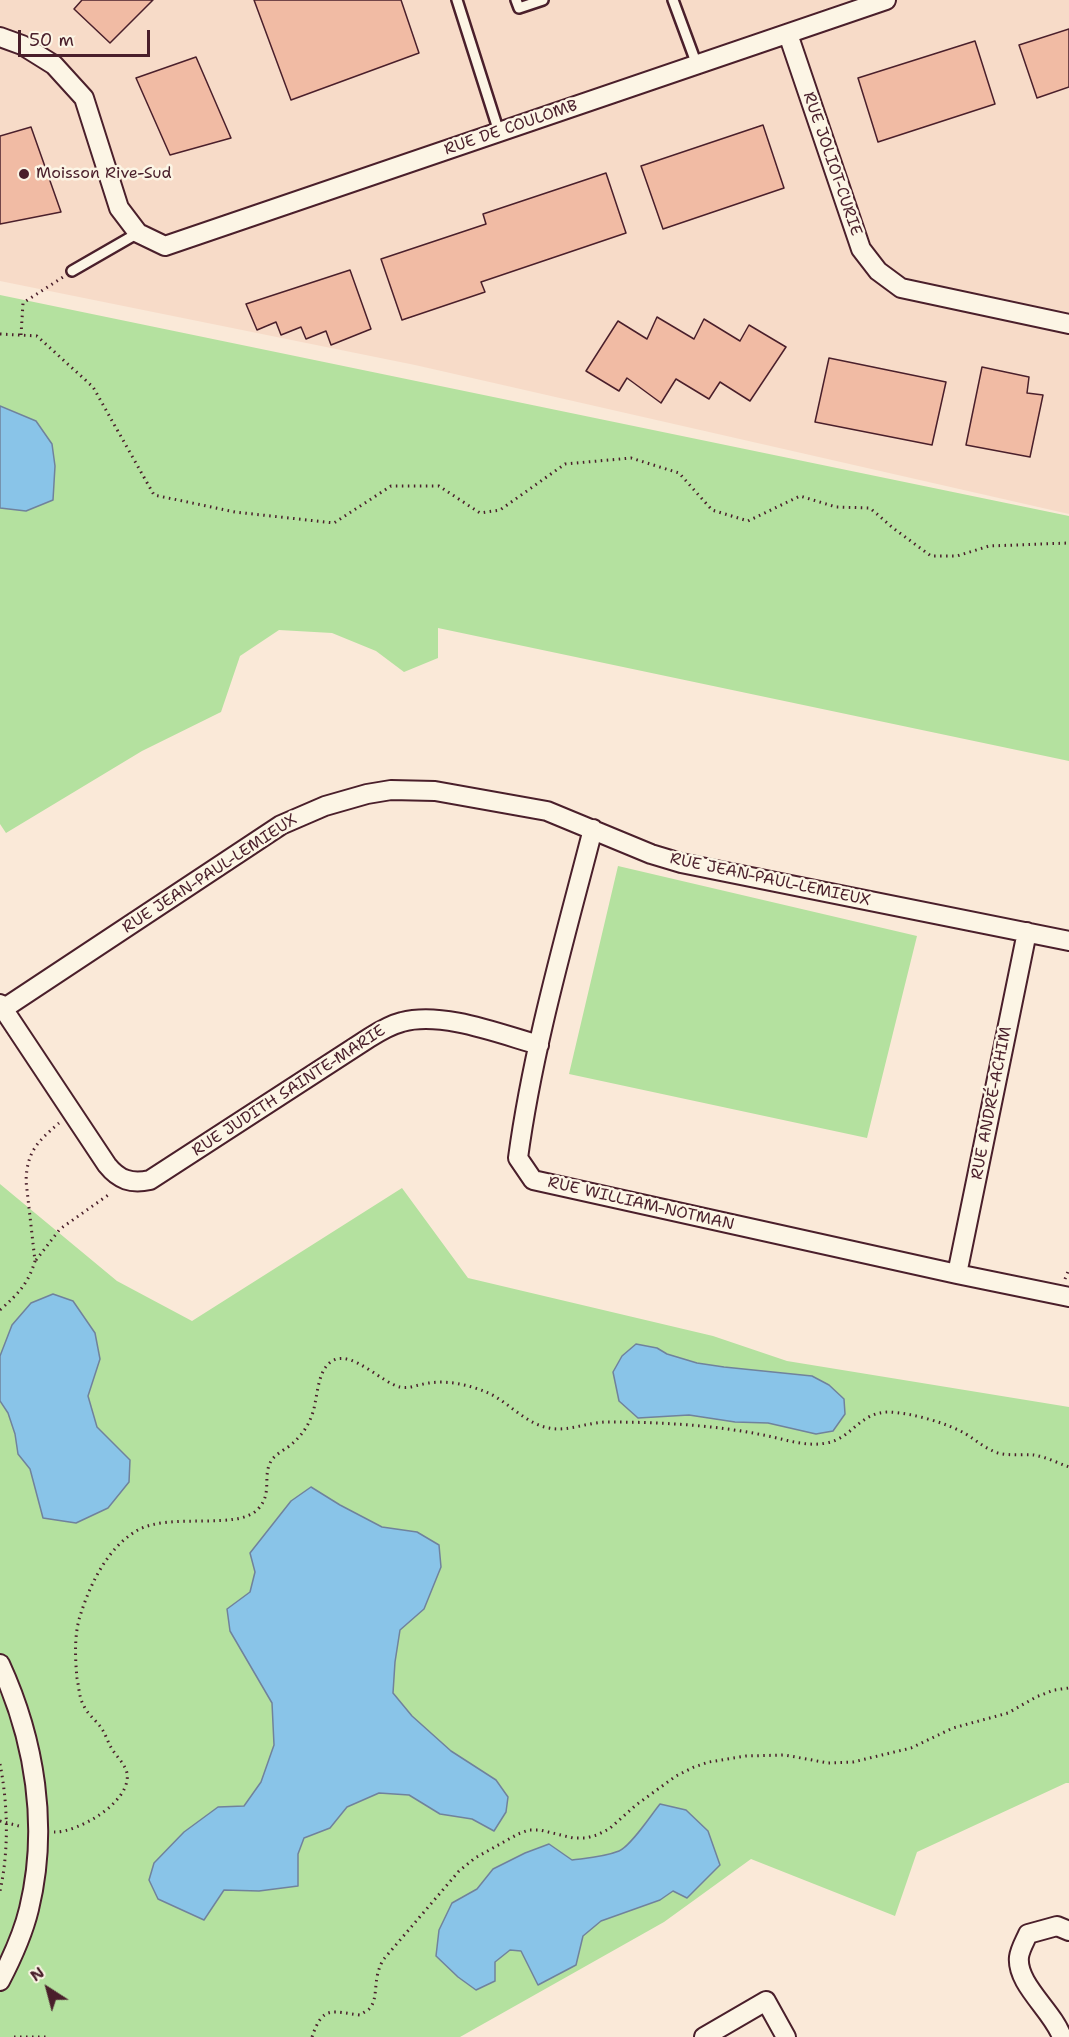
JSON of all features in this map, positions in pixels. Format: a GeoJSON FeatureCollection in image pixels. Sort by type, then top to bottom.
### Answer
{"type":"FeatureCollection","features":[{"type":"Feature","properties":{"kind":"street","name":"RUE DE COULOMB"},"geometry":{"type":"LineString","coordinates":[[138,233],[165,246],[886,0]]}},
{"type":"Feature","properties":{"kind":"street","name":"RUE JOLIOT-CURIE"},"geometry":{"type":"LineString","coordinates":[[788,34],[861,249],[878,271],[902,288],[1069,324]]}},
{"type":"Feature","properties":{"kind":"street"},"geometry":{"type":"LineString","coordinates":[[0,37],[22,45],[54,65],[84,98],[119,208],[138,233]]}},
{"type":"Feature","properties":{"kind":"street","name":"RUE JEAN-PAUL-LEMIEUX"},"geometry":{"type":"LineString","coordinates":[[1,1008],[281,825],[302,814],[345,799],[391,790],[435,791],[547,812],[651,854],[681,863],[1069,942]]}},
{"type":"Feature","properties":{"kind":"street","name":"RUE WILLIAM-NOTMAN"},"geometry":{"type":"LineString","coordinates":[[593,829],[538,1045],[522,1127],[518,1158],[533,1180],[1069,1297]]}},
{"type":"Feature","properties":{"kind":"street","name":"RUE ANDRÉ-ACHIM"},"geometry":{"type":"LineString","coordinates":[[957,1274],[1027,932]]}},
{"type":"Feature","properties":{"kind":"street"},"geometry":{"type":"LineString","coordinates":[[1,1008],[107,1165],[120,1177]]}},
{"type":"Feature","properties":{"kind":"street","name":"RUE JUDITH SAINTE-MARIE"},"geometry":{"type":"LineString","coordinates":[[120,1177],[128,1182],[138,1183],[150,1180],[369,1038],[385,1028],[404,1021],[443,1020],[538,1045]]}},
{"type":"Feature","properties":{"kind":"street"},"geometry":{"type":"LineString","coordinates":[[0,1664],[13,1695],[30,1751],[37,1791],[38,1820],[37,1859],[29,1910],[0,1981]]}},
{"type":"Feature","properties":{"kind":"street"},"geometry":{"type":"LineString","coordinates":[[1063,2026],[1024,1980],[1019,1958],[1028,1934],[1057,1926],[1069,1931]]}},
{"type":"Feature","properties":{"kind":"street"},"geometry":{"type":"LineString","coordinates":[[704,2037],[766,2001],[786,2037]]}},
{"type":"Feature","properties":{"kind":"lane"},"geometry":{"type":"LineString","coordinates":[[457,0],[499,132]]}},
{"type":"Feature","properties":{"kind":"lane"},"geometry":{"type":"LineString","coordinates":[[516,0],[519,8],[543,0]]}},
{"type":"Feature","properties":{"kind":"lane"},"geometry":{"type":"LineString","coordinates":[[673,0],[697,65]]}},
{"type":"Feature","properties":{"kind":"lane"},"geometry":{"type":"LineString","coordinates":[[72,272],[138,233]]}},
{"type":"Feature","properties":{"kind":"path"},"geometry":{"type":"LineString","coordinates":[[21,335],[22,303],[72,272]]}},
{"type":"Feature","properties":{"kind":"path"},"geometry":{"type":"LineString","coordinates":[[0,334],[37,336],[93,387],[154,495],[235,512],[334,523],[391,486],[439,486],[480,513],[500,510],[565,464],[630,458],[679,473],[712,510],[748,521],[800,496],[836,507],[870,508],[931,556],[957,556],[989,546],[1069,543]]}},
{"type":"Feature","properties":{"kind":"path"},"geometry":{"type":"LineString","coordinates":[[35,1261],[26,1181],[29,1157],[39,1141],[71,1112]]}},
{"type":"Feature","properties":{"kind":"path"},"geometry":{"type":"LineString","coordinates":[[0,1310],[18,1294],[28,1281],[35,1261],[60,1229],[106,1197],[115,1189],[120,1177]]}},
{"type":"Feature","properties":{"kind":"path"},"geometry":{"type":"LineString","coordinates":[[52,1832],[62,1833],[100,1814],[122,1796],[127,1783],[127,1771],[112,1750],[102,1728],[82,1703],[76,1662],[76,1639],[80,1614],[105,1562],[124,1539],[151,1524],[166,1521],[240,1520],[252,1515],[267,1496],[268,1471],[272,1461],[307,1428],[325,1368],[332,1360],[340,1358],[350,1360],[402,1388],[449,1382],[469,1386],[488,1393],[533,1423],[550,1428],[605,1422],[671,1424],[763,1435],[814,1444],[829,1443],[843,1438],[870,1414],[891,1412],[929,1419],[946,1425],[1000,1454],[1037,1455],[1069,1467]]}},
{"type":"Feature","properties":{"kind":"path"},"geometry":{"type":"LineString","coordinates":[[312,2037],[319,2020],[329,2012],[339,2011],[360,2015],[368,2011],[373,2005],[376,1978],[383,1960],[459,1871],[475,1858],[518,1834],[540,1830],[573,1838],[586,1838],[609,1829],[636,1805],[676,1776],[709,1762],[746,1756],[785,1755],[801,1756],[828,1763],[853,1762],[910,1748],[953,1728],[1008,1713],[1036,1697],[1054,1690],[1069,1688]]}},
{"type":"Feature","properties":{"kind":"path"},"geometry":{"type":"LineString","coordinates":[[0,1764],[5,1794],[6,1821],[6,1851],[0,1891]]}},
{"type":"Feature","properties":{"kind":"path"},"geometry":{"type":"LineString","coordinates":[[0,1821],[21,1827]]}},
{"type":"Feature","properties":{"kind":"path"},"geometry":{"type":"LineString","coordinates":[[14,2037],[50,2037]]}},
{"type":"Feature","properties":{"kind":"shaded area"},"geometry":{"type":"Polygon","coordinates":[[[0,0],[1069,0],[1069,514],[415,365],[0,281],[0,0]]]}},
{"type":"Feature","properties":{"kind":"green space"},"geometry":{"type":"Polygon","coordinates":[[[0,295],[1069,516],[1069,761],[438,628],[438,658],[404,672],[376,651],[332,633],[279,630],[240,656],[221,712],[142,751],[6,833],[0,824],[0,295]]]}},
{"type":"Feature","properties":{"kind":"green space"},"geometry":{"type":"Polygon","coordinates":[[[618,866],[917,936],[867,1138],[569,1074],[618,866]]]}},
{"type":"Feature","properties":{"kind":"green space"},"geometry":{"type":"Polygon","coordinates":[[[0,1184],[117,1281],[192,1321],[402,1188],[468,1278],[713,1336],[787,1361],[1069,1407],[1069,1783],[917,1852],[895,1916],[751,1859],[664,1922],[460,2037],[0,2037],[0,1184]]]}},
{"type":"Feature","properties":{"kind":"water"},"geometry":{"type":"Polygon","coordinates":[[[0,406],[36,421],[52,444],[55,466],[53,500],[26,511],[0,508],[0,406]]]}},
{"type":"Feature","properties":{"kind":"water"},"geometry":{"type":"Polygon","coordinates":[[[53,1294],[73,1301],[95,1333],[100,1359],[88,1396],[97,1427],[130,1460],[129,1482],[108,1508],[76,1523],[43,1518],[30,1469],[18,1454],[15,1434],[8,1413],[0,1401],[0,1356],[12,1325],[31,1303],[53,1294]]]}},
{"type":"Feature","properties":{"kind":"water"},"geometry":{"type":"Polygon","coordinates":[[[636,1344],[657,1348],[667,1354],[697,1363],[812,1376],[829,1385],[844,1399],[845,1414],[833,1431],[816,1434],[768,1423],[735,1422],[689,1415],[638,1418],[619,1401],[613,1372],[622,1356],[636,1344]]]}},
{"type":"Feature","properties":{"kind":"water"},"geometry":{"type":"Polygon","coordinates":[[[311,1487],[382,1527],[417,1532],[439,1545],[441,1567],[424,1609],[400,1630],[393,1693],[412,1716],[451,1751],[496,1780],[508,1797],[506,1812],[494,1831],[472,1819],[440,1814],[409,1795],[379,1793],[347,1807],[330,1828],[304,1838],[298,1854],[298,1886],[259,1891],[224,1890],[204,1920],[158,1899],[149,1880],[154,1863],[184,1832],[218,1807],[244,1806],[261,1782],[274,1745],[272,1703],[230,1631],[227,1609],[250,1592],[255,1572],[250,1553],[291,1501],[311,1487]]]}},
{"type":"Feature","properties":{"kind":"water"},"geometry":{"type":"Polygon","coordinates":[[[660,1804],[686,1810],[708,1831],[720,1865],[687,1898],[673,1891],[660,1900],[601,1921],[583,1936],[576,1965],[538,1985],[521,1951],[510,1950],[495,1962],[495,1981],[476,1990],[436,1956],[439,1930],[452,1903],[477,1889],[493,1869],[549,1844],[572,1860],[619,1851],[635,1837],[660,1804]]]}},
{"type":"Feature","properties":{"kind":"building"},"geometry":{"type":"Polygon","coordinates":[[[82,0],[153,0],[110,43],[74,9],[82,0]]]}},
{"type":"Feature","properties":{"kind":"building"},"geometry":{"type":"Polygon","coordinates":[[[254,0],[401,0],[419,53],[291,100],[254,0]]]}},
{"type":"Feature","properties":{"kind":"building"},"geometry":{"type":"Polygon","coordinates":[[[1069,29],[1069,87],[1037,98],[1019,45],[1069,29]]]}},
{"type":"Feature","properties":{"kind":"building"},"geometry":{"type":"Polygon","coordinates":[[[975,41],[995,104],[878,142],[858,78],[975,41]]]}},
{"type":"Feature","properties":{"kind":"building"},"geometry":{"type":"Polygon","coordinates":[[[196,57],[231,138],[170,155],[136,78],[196,57]]]}},
{"type":"Feature","properties":{"kind":"building"},"geometry":{"type":"Polygon","coordinates":[[[763,125],[784,188],[663,229],[641,166],[763,125]]]}},
{"type":"Feature","properties":{"kind":"building","name":"Moisson Rive-Sud"},"geometry":{"type":"Polygon","coordinates":[[[31,127],[61,212],[0,224],[0,136],[31,127]]]}},
{"type":"Feature","properties":{"kind":"building"},"geometry":{"type":"Polygon","coordinates":[[[606,173],[626,233],[481,282],[485,292],[402,320],[381,259],[486,224],[483,214],[606,173]]]}},
{"type":"Feature","properties":{"kind":"building"},"geometry":{"type":"Polygon","coordinates":[[[350,270],[371,329],[331,345],[326,331],[306,339],[301,327],[281,335],[276,322],[257,330],[246,304],[350,270]]]}},
{"type":"Feature","properties":{"kind":"building"},"geometry":{"type":"Polygon","coordinates":[[[657,317],[694,339],[704,319],[740,341],[749,325],[786,347],[750,401],[720,382],[709,399],[676,379],[661,403],[627,378],[619,391],[586,371],[618,321],[647,339],[657,317]]]}},
{"type":"Feature","properties":{"kind":"building"},"geometry":{"type":"Polygon","coordinates":[[[829,358],[946,382],[932,445],[815,422],[829,358]]]}},
{"type":"Feature","properties":{"kind":"building"},"geometry":{"type":"Polygon","coordinates":[[[982,367],[1029,377],[1027,393],[1043,395],[1030,457],[966,445],[982,367]]]}},
{"type":"Feature","properties":{"kind":"place","name":"Moisson Rive-Sud"},"geometry":{"type":"Point","coordinates":[24,174]}}]}
